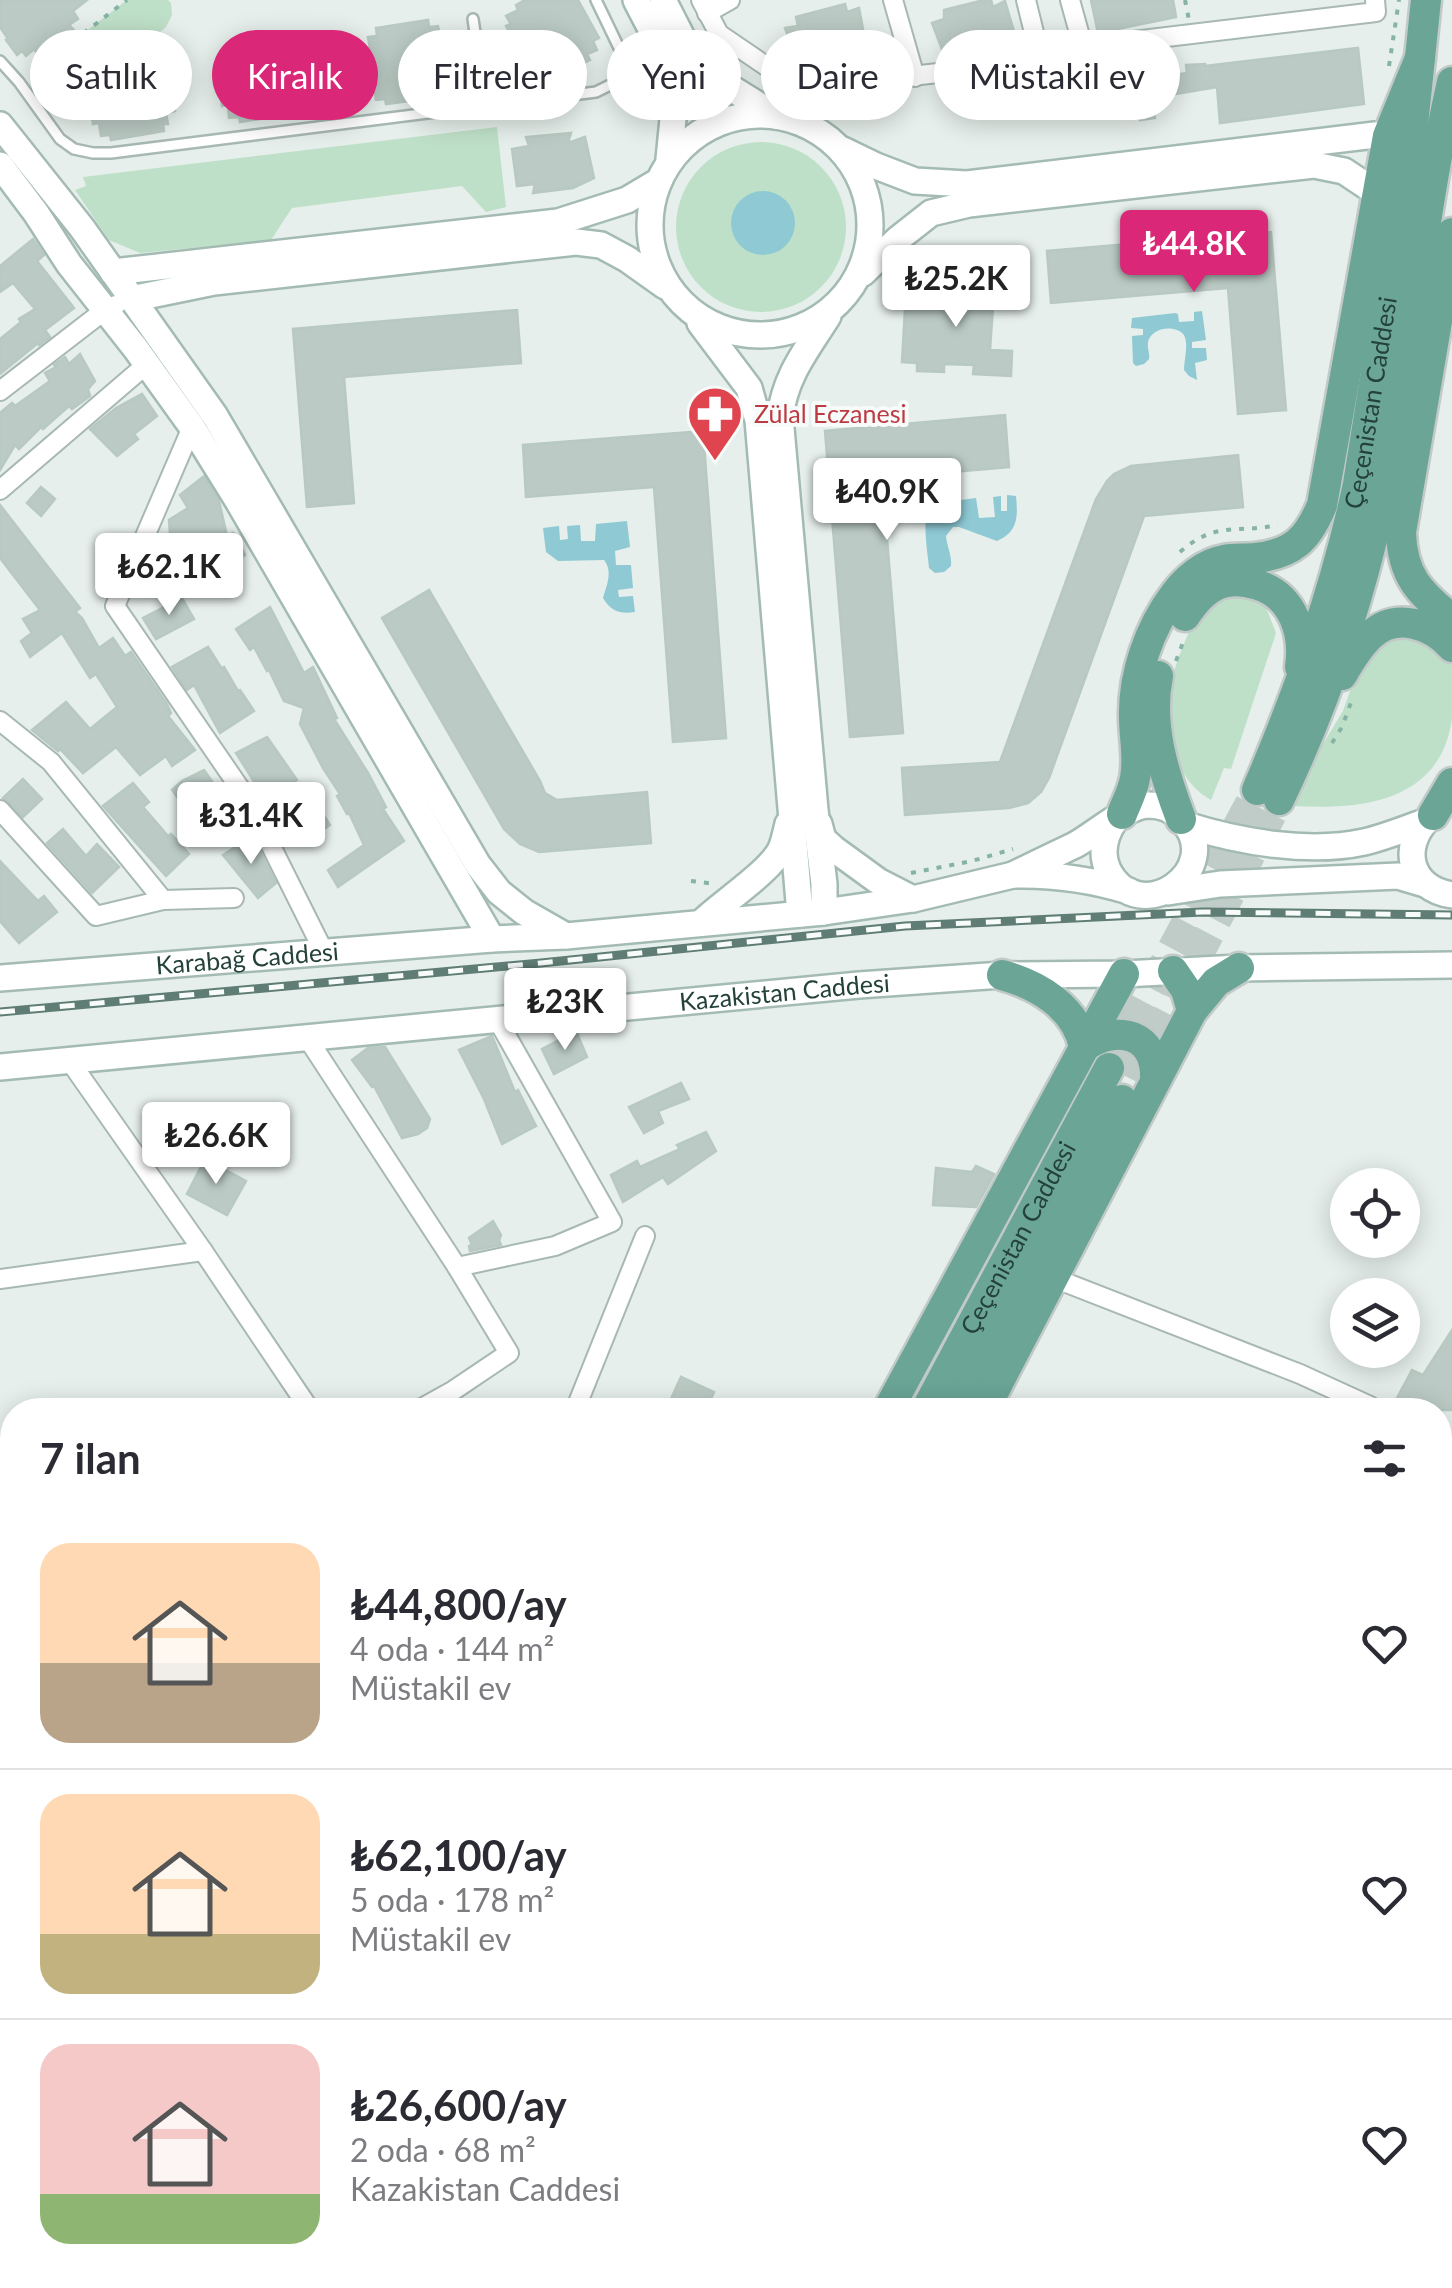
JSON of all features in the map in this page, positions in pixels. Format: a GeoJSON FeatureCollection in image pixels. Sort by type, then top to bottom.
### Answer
{"type":"FeatureCollection","features":[{"type":"Feature","properties":{"kind":"main road"},"geometry":{"type":"LineString","coordinates":[[636,0],[677,79],[664,170],[650,217],[654,254],[669,288]]}},
{"type":"Feature","properties":{"kind":"main road"},"geometry":{"type":"LineString","coordinates":[[663,0],[689,50],[713,77],[761,107]]}},
{"type":"Feature","properties":{"kind":"main road","name":"Çeçenistan Caddesi"},"geometry":{"type":"LineString","coordinates":[[1307,705],[1358,484],[1408,173],[1426,0]]}},
{"type":"Feature","properties":{"kind":"main road"},"geometry":{"type":"LineString","coordinates":[[1129,890],[1113,877],[1104,859],[1105,838],[1136,776],[1134,714],[1146,650],[1176,592],[1204,567],[1223,560],[1273,556],[1290,550],[1315,522],[1322,505],[1388,136],[1420,58]]}},
{"type":"Feature","properties":{"kind":"main road","name":"Çeçenistan Caddesi"},"geometry":{"type":"LineString","coordinates":[[1268,795],[1355,602],[1382,494],[1438,146],[1452,82]]}},
{"type":"Feature","properties":{"kind":"main road"},"geometry":{"type":"LineString","coordinates":[[113,272],[558,222],[626,200],[706,129],[740,117],[761,116]]}},
{"type":"Feature","properties":{"kind":"main road"},"geometry":{"type":"LineString","coordinates":[[790,120],[810,126],[838,148],[915,181],[968,184],[1388,136]]}},
{"type":"Feature","properties":{"kind":"main road"},"geometry":{"type":"LineString","coordinates":[[0,125],[82,228],[215,416],[478,865],[499,892],[566,936]]}},
{"type":"Feature","properties":{"kind":"main road"},"geometry":{"type":"LineString","coordinates":[[838,148],[859,177],[870,211],[868,247],[856,280]]}},
{"type":"Feature","properties":{"kind":"main road"},"geometry":{"type":"LineString","coordinates":[[0,165],[69,264],[192,426],[492,939]]}},
{"type":"Feature","properties":{"kind":"main road"},"geometry":{"type":"LineString","coordinates":[[812,913],[824,884],[802,812],[780,417],[789,378],[832,309],[898,238],[931,213],[968,204],[1314,165],[1344,171],[1377,193]]}},
{"type":"Feature","properties":{"kind":"main road"},"geometry":{"type":"LineString","coordinates":[[1452,233],[1401,532],[1404,563],[1416,586],[1452,620]]}},
{"type":"Feature","properties":{"kind":"main road"},"geometry":{"type":"LineString","coordinates":[[131,299],[214,282],[576,242],[601,245],[627,259],[669,288],[748,388],[758,420],[796,736]]}},
{"type":"Feature","properties":{"kind":"main road"},"geometry":{"type":"LineString","coordinates":[[694,315],[728,332],[764,336],[800,328],[832,309]]}},
{"type":"Feature","properties":{"kind":"main road"},"geometry":{"type":"LineString","coordinates":[[1162,893],[1181,881],[1192,861],[1194,846],[1168,784],[1159,744],[1155,692],[1173,636],[1208,590],[1236,580],[1251,582],[1286,603],[1302,642],[1307,705]]}},
{"type":"Feature","properties":{"kind":"main road"},"geometry":{"type":"LineString","coordinates":[[1307,705],[1384,626],[1422,626],[1442,636],[1452,647]]}},
{"type":"Feature","properties":{"kind":"main road"},"geometry":{"type":"LineString","coordinates":[[1425,884],[1412,862],[1414,838],[1436,816],[1452,783]]}},
{"type":"Feature","properties":{"kind":"main road"},"geometry":{"type":"LineString","coordinates":[[1012,875],[1075,844],[1136,807],[1168,809],[1184,822],[1228,838],[1296,846],[1361,842],[1436,816]]}},
{"type":"Feature","properties":{"kind":"main road"},"geometry":{"type":"LineString","coordinates":[[802,812],[823,839],[878,881],[914,899]]}},
{"type":"Feature","properties":{"kind":"main road"},"geometry":{"type":"LineString","coordinates":[[701,923],[762,872],[802,812]]}},
{"type":"Feature","properties":{"kind":"main road"},"geometry":{"type":"LineString","coordinates":[[1012,875],[1079,878],[1146,895],[1220,884],[1398,876],[1452,895]]}},
{"type":"Feature","properties":{"kind":"main road","name":"Karabağ Caddesi"},"geometry":{"type":"LineString","coordinates":[[0,978],[566,936],[812,913],[914,899],[1012,875]]}},
{"type":"Feature","properties":{"kind":"main road","name":"Kazakistan Caddesi"},"geometry":{"type":"LineString","coordinates":[[0,1067],[859,984],[1002,975],[1452,965]]}},
{"type":"Feature","properties":{"kind":"main road"},"geometry":{"type":"LineString","coordinates":[[990,1398],[1054,1278],[1132,1076],[1216,982],[1239,968]]}},
{"type":"Feature","properties":{"kind":"main road"},"geometry":{"type":"LineString","coordinates":[[1173,971],[1186,990],[1192,1011]]}},
{"type":"Feature","properties":{"kind":"main road"},"geometry":{"type":"LineString","coordinates":[[894,1398],[1124,974]]}},
{"type":"Feature","properties":{"kind":"main road"},"geometry":{"type":"LineString","coordinates":[[1002,975],[1032,986],[1058,1004],[1076,1023],[1084,1047]]}},
{"type":"Feature","properties":{"kind":"main road"},"geometry":{"type":"LineString","coordinates":[[1084,1047],[1107,1034],[1133,1038],[1147,1048],[1155,1069],[1132,1076]]}},
{"type":"Feature","properties":{"kind":"main road","name":"Çeçenistan Caddesi"},"geometry":{"type":"LineString","coordinates":[[933,1398],[1132,1076]]}},
{"type":"Feature","properties":{"kind":"main road","name":"Çeçenistan Caddesi"},"geometry":{"type":"LineString","coordinates":[[962,1398],[1132,1076]]}},
{"type":"Feature","properties":{"kind":"street"},"geometry":{"type":"LineString","coordinates":[[730,0],[704,6],[719,34],[766,66],[818,87],[1040,61],[1026,0]]}},
{"type":"Feature","properties":{"kind":"street"},"geometry":{"type":"LineString","coordinates":[[893,0],[915,77]]}},
{"type":"Feature","properties":{"kind":"street"},"geometry":{"type":"LineString","coordinates":[[1070,0],[1083,47],[1376,12],[1375,0]]}},
{"type":"Feature","properties":{"kind":"street"},"geometry":{"type":"LineString","coordinates":[[0,391],[106,310],[131,299]]}},
{"type":"Feature","properties":{"kind":"street"},"geometry":{"type":"LineString","coordinates":[[0,490],[147,364]]}},
{"type":"Feature","properties":{"kind":"street"},"geometry":{"type":"LineString","coordinates":[[192,426],[115,606],[248,800],[324,952]]}},
{"type":"Feature","properties":{"kind":"street"},"geometry":{"type":"LineString","coordinates":[[0,721],[50,762],[164,900]]}},
{"type":"Feature","properties":{"kind":"street"},"geometry":{"type":"LineString","coordinates":[[0,810],[96,916],[164,900],[234,898]]}},
{"type":"Feature","properties":{"kind":"street"},"geometry":{"type":"LineString","coordinates":[[457,1268],[554,1246],[612,1222],[498,1018]]}},
{"type":"Feature","properties":{"kind":"street"},"geometry":{"type":"LineString","coordinates":[[306,1036],[509,1353],[440,1398]]}},
{"type":"Feature","properties":{"kind":"street"},"geometry":{"type":"LineString","coordinates":[[69,1060],[302,1398]]}},
{"type":"Feature","properties":{"kind":"street"},"geometry":{"type":"LineString","coordinates":[[581,1398],[645,1236]]}},
{"type":"Feature","properties":{"kind":"street"},"geometry":{"type":"LineString","coordinates":[[0,1279],[204,1251]]}},
{"type":"Feature","properties":{"kind":"street"},"geometry":{"type":"LineString","coordinates":[[1054,1278],[1282,1367],[1347,1398]]}},
{"type":"Feature","properties":{"kind":"lane"},"geometry":{"type":"LineString","coordinates":[[587,93],[612,84],[622,70],[622,54],[596,0]]}},
{"type":"Feature","properties":{"kind":"lane"},"geometry":{"type":"LineString","coordinates":[[473,19],[475,30]]}},
{"type":"Feature","properties":{"kind":"lane"},"geometry":{"type":"LineString","coordinates":[[0,60],[60,139],[74,149],[92,153],[398,116]]}},
{"type":"Feature","properties":{"kind":"path"},"geometry":{"type":"LineString","coordinates":[[88,30],[127,0]]}},
{"type":"Feature","properties":{"kind":"path"},"geometry":{"type":"LineString","coordinates":[[1388,74],[1399,0]]}},
{"type":"Feature","properties":{"kind":"path"},"geometry":{"type":"LineString","coordinates":[[1178,554],[1196,539],[1220,529],[1253,530],[1278,525]]}},
{"type":"Feature","properties":{"kind":"path"},"geometry":{"type":"LineString","coordinates":[[1173,667],[1188,631]]}},
{"type":"Feature","properties":{"kind":"path"},"geometry":{"type":"LineString","coordinates":[[1332,742],[1352,700]]}},
{"type":"Feature","properties":{"kind":"path"},"geometry":{"type":"LineString","coordinates":[[869,874],[876,865],[899,875],[1018,848]]}},
{"type":"Feature","properties":{"kind":"path"},"geometry":{"type":"LineString","coordinates":[[690,881],[742,888]]}},
{"type":"Feature","properties":{"kind":"green space"},"geometry":{"type":"Polygon","coordinates":[[[127,0],[171,3],[172,15],[162,30],[88,30],[127,0]]]}},
{"type":"Feature","properties":{"kind":"green space"},"geometry":{"type":"Polygon","coordinates":[[[497,127],[506,207],[486,212],[462,186],[292,208],[271,240],[140,253],[109,240],[75,190],[86,186],[83,177],[497,127]]]}},
{"type":"Feature","properties":{"kind":"green space"},"geometry":{"type":"Polygon","coordinates":[[[761,142],[794,148],[821,167],[840,194],[846,227],[840,260],[821,287],[794,306],[761,312],[728,306],[701,287],[682,260],[676,227],[682,194],[701,167],[728,148],[761,142]]]}},
{"type":"Feature","properties":{"kind":"green space"},"geometry":{"type":"Polygon","coordinates":[[[1233,588],[1263,600],[1276,633],[1231,769],[1224,768],[1211,800],[1193,786],[1180,766],[1172,744],[1168,701],[1185,641],[1204,600],[1233,588]]]}},
{"type":"Feature","properties":{"kind":"green space"},"geometry":{"type":"Polygon","coordinates":[[[1391,621],[1452,656],[1452,718],[1445,746],[1432,768],[1415,784],[1394,795],[1345,806],[1293,806],[1299,796],[1295,790],[1343,711],[1365,649],[1391,621]]]}},
{"type":"Feature","properties":{"kind":"water"},"geometry":{"type":"Polygon","coordinates":[[[763,191],[785,201],[795,223],[785,245],[763,255],[741,245],[731,223],[741,201],[763,191]]]}},
{"type":"Feature","properties":{"kind":"water"},"geometry":{"type":"Polygon","coordinates":[[[1202,311],[1206,340],[1192,342],[1192,348],[1206,348],[1207,360],[1195,363],[1197,380],[1184,370],[1185,339],[1175,329],[1154,333],[1148,342],[1149,359],[1136,366],[1133,363],[1132,336],[1143,335],[1143,329],[1131,328],[1132,318],[1175,313],[1179,322],[1194,321],[1194,312],[1202,311]]]}},
{"type":"Feature","properties":{"kind":"water"},"geometry":{"type":"Polygon","coordinates":[[[1007,495],[1016,496],[1017,504],[1015,523],[1009,533],[997,541],[953,527],[946,536],[951,566],[935,573],[929,568],[926,524],[932,503],[948,500],[951,517],[955,515],[953,501],[976,498],[979,518],[995,517],[993,497],[1001,496],[1001,511],[1007,511],[1007,495]]]}},
{"type":"Feature","properties":{"kind":"water"},"geometry":{"type":"Polygon","coordinates":[[[627,521],[630,547],[615,551],[616,565],[631,565],[633,588],[618,590],[619,597],[633,596],[635,612],[625,613],[613,609],[603,598],[609,574],[604,560],[558,561],[546,552],[543,528],[559,526],[560,540],[568,539],[567,526],[580,525],[581,541],[595,541],[596,524],[627,521]]]}},
{"type":"Feature","properties":{"kind":"building"},"geometry":{"type":"Polygon","coordinates":[[[0,0],[87,0],[73,11],[78,19],[69,25],[74,30],[30,30],[30,52],[26,56],[22,51],[17,55],[0,27],[0,0]]]}},
{"type":"Feature","properties":{"kind":"building"},"geometry":{"type":"Polygon","coordinates":[[[525,0],[578,0],[599,38],[593,41],[597,50],[587,54],[587,30],[508,30],[506,26],[511,24],[506,16],[518,10],[516,5],[525,0]]]}},
{"type":"Feature","properties":{"kind":"building"},"geometry":{"type":"Polygon","coordinates":[[[984,0],[991,0],[993,7],[1005,1],[1013,30],[935,30],[932,23],[944,19],[944,10],[984,0]]]}},
{"type":"Feature","properties":{"kind":"building"},"geometry":{"type":"Polygon","coordinates":[[[1091,0],[1173,0],[1176,17],[1097,30],[1091,0]]]}},
{"type":"Feature","properties":{"kind":"building"},"geometry":{"type":"Polygon","coordinates":[[[845,4],[847,12],[859,8],[863,30],[786,30],[798,26],[796,17],[845,4]]]}},
{"type":"Feature","properties":{"kind":"building"},"geometry":{"type":"Polygon","coordinates":[[[428,20],[429,27],[438,26],[439,30],[398,30],[398,102],[386,104],[385,99],[378,100],[376,28],[428,20]]]}},
{"type":"Feature","properties":{"kind":"building"},"geometry":{"type":"Polygon","coordinates":[[[1358,48],[1364,104],[1220,123],[1217,87],[1180,93],[1180,74],[1187,73],[1186,65],[1358,48]]]}},
{"type":"Feature","properties":{"kind":"building"},"geometry":{"type":"Polygon","coordinates":[[[92,120],[167,120],[168,124],[163,124],[164,131],[111,140],[110,135],[101,136],[99,123],[93,124],[92,120]]]}},
{"type":"Feature","properties":{"kind":"building"},"geometry":{"type":"Polygon","coordinates":[[[571,133],[568,143],[585,137],[594,178],[573,188],[533,193],[535,184],[517,186],[512,149],[529,146],[526,137],[571,133]]]}},
{"type":"Feature","properties":{"kind":"building"},"geometry":{"type":"Polygon","coordinates":[[[1271,232],[1286,410],[1238,414],[1228,288],[1051,303],[1047,251],[1271,232]]]}},
{"type":"Feature","properties":{"kind":"building"},"geometry":{"type":"Polygon","coordinates":[[[33,239],[44,255],[37,261],[74,308],[45,330],[50,337],[0,374],[0,339],[35,309],[13,283],[0,292],[0,266],[33,239]]]}},
{"type":"Feature","properties":{"kind":"building"},"geometry":{"type":"Polygon","coordinates":[[[975,282],[1013,283],[1012,307],[993,306],[990,350],[1012,351],[1011,376],[973,374],[974,365],[944,364],[944,372],[917,371],[917,363],[902,362],[906,291],[974,294],[975,282]]]}},
{"type":"Feature","properties":{"kind":"building"},"geometry":{"type":"Polygon","coordinates":[[[517,310],[521,363],[344,377],[354,503],[307,507],[293,329],[517,310]]]}},
{"type":"Feature","properties":{"kind":"building"},"geometry":{"type":"Polygon","coordinates":[[[80,354],[95,381],[88,389],[90,396],[72,409],[69,406],[19,449],[15,445],[0,470],[0,413],[50,381],[45,373],[54,365],[65,357],[69,364],[80,354]]]}},
{"type":"Feature","properties":{"kind":"building"},"geometry":{"type":"Polygon","coordinates":[[[142,394],[157,416],[134,434],[138,439],[117,456],[90,429],[142,394]]]}},
{"type":"Feature","properties":{"kind":"building"},"geometry":{"type":"Polygon","coordinates":[[[1005,415],[1009,467],[882,478],[903,733],[850,737],[825,431],[1005,415]]]}},
{"type":"Feature","properties":{"kind":"building"},"geometry":{"type":"Polygon","coordinates":[[[703,431],[726,738],[673,742],[654,487],[526,497],[523,445],[703,431]]]}},
{"type":"Feature","properties":{"kind":"building"},"geometry":{"type":"Polygon","coordinates":[[[1238,455],[1243,507],[1144,516],[1041,792],[1028,803],[1009,808],[905,815],[902,768],[1000,762],[1096,499],[1107,481],[1131,466],[1238,455]]]}},
{"type":"Feature","properties":{"kind":"building"},"geometry":{"type":"Polygon","coordinates":[[[204,476],[219,501],[227,536],[233,533],[245,555],[212,579],[182,534],[178,537],[170,533],[169,520],[188,508],[180,495],[204,476]]]}},
{"type":"Feature","properties":{"kind":"building"},"geometry":{"type":"Polygon","coordinates":[[[41,487],[55,499],[41,516],[27,503],[41,487]]]}},
{"type":"Feature","properties":{"kind":"building"},"geometry":{"type":"Polygon","coordinates":[[[0,505],[80,608],[75,612],[99,648],[113,638],[125,656],[131,652],[167,704],[171,713],[168,716],[195,750],[172,766],[166,756],[140,775],[116,747],[83,773],[60,749],[32,730],[66,702],[90,729],[117,707],[96,674],[90,678],[62,633],[30,657],[21,641],[32,633],[23,619],[40,610],[0,558],[0,505]]]}},
{"type":"Feature","properties":{"kind":"building"},"geometry":{"type":"Polygon","coordinates":[[[429,590],[545,793],[557,800],[647,792],[651,843],[539,852],[520,844],[504,829],[382,618],[429,590]]]}},
{"type":"Feature","properties":{"kind":"building"},"geometry":{"type":"Polygon","coordinates":[[[182,598],[194,619],[156,639],[143,618],[182,598]]]}},
{"type":"Feature","properties":{"kind":"building"},"geometry":{"type":"Polygon","coordinates":[[[270,607],[304,673],[313,667],[337,718],[334,719],[404,841],[338,887],[328,870],[364,845],[300,724],[304,708],[284,701],[254,647],[250,650],[236,629],[270,607]]]}},
{"type":"Feature","properties":{"kind":"building"},"geometry":{"type":"Polygon","coordinates":[[[208,647],[254,711],[220,733],[194,685],[187,690],[172,667],[208,647]]]}},
{"type":"Feature","properties":{"kind":"building"},"geometry":{"type":"Polygon","coordinates":[[[267,737],[297,780],[311,813],[319,808],[330,825],[303,843],[287,816],[281,819],[265,803],[236,753],[267,737]]]}},
{"type":"Feature","properties":{"kind":"building"},"geometry":{"type":"Polygon","coordinates":[[[204,770],[237,812],[210,831],[190,805],[186,809],[172,790],[204,770]]]}},
{"type":"Feature","properties":{"kind":"building"},"geometry":{"type":"Polygon","coordinates":[[[23,779],[42,799],[23,817],[3,798],[23,779]]]}},
{"type":"Feature","properties":{"kind":"building"},"geometry":{"type":"Polygon","coordinates":[[[133,783],[149,802],[143,807],[189,854],[166,876],[103,806],[133,783]]]}},
{"type":"Feature","properties":{"kind":"building"},"geometry":{"type":"Polygon","coordinates":[[[63,829],[86,856],[97,844],[119,867],[92,893],[47,843],[63,829]]]}},
{"type":"Feature","properties":{"kind":"building"},"geometry":{"type":"Polygon","coordinates":[[[252,836],[276,883],[258,898],[223,855],[252,836]]]}},
{"type":"Feature","properties":{"kind":"building"},"geometry":{"type":"Polygon","coordinates":[[[0,861],[38,901],[44,896],[57,912],[19,943],[0,921],[0,861]]]}},
{"type":"Feature","properties":{"kind":"building"},"geometry":{"type":"Polygon","coordinates":[[[576,1031],[587,1057],[554,1074],[542,1049],[576,1031]]]}},
{"type":"Feature","properties":{"kind":"building"},"geometry":{"type":"Polygon","coordinates":[[[492,1036],[515,1092],[518,1090],[536,1126],[502,1144],[459,1050],[492,1036]]]}},
{"type":"Feature","properties":{"kind":"building"},"geometry":{"type":"Polygon","coordinates":[[[385,1047],[430,1119],[427,1128],[418,1134],[402,1138],[374,1086],[352,1060],[368,1048],[385,1047]]]}},
{"type":"Feature","properties":{"kind":"building"},"geometry":{"type":"Polygon","coordinates":[[[681,1083],[689,1099],[658,1111],[663,1123],[644,1133],[629,1107],[681,1083]]]}},
{"type":"Feature","properties":{"kind":"building"},"geometry":{"type":"Polygon","coordinates":[[[706,1132],[716,1151],[668,1184],[663,1177],[623,1202],[611,1175],[637,1161],[640,1167],[680,1149],[677,1145],[706,1132]]]}},
{"type":"Feature","properties":{"kind":"building"},"geometry":{"type":"Polygon","coordinates":[[[205,1159],[246,1181],[227,1215],[187,1194],[205,1159]]]}},
{"type":"Feature","properties":{"kind":"building"},"geometry":{"type":"Polygon","coordinates":[[[976,1166],[994,1174],[976,1207],[933,1205],[936,1168],[972,1172],[976,1166]]]}},
{"type":"Feature","properties":{"kind":"building"},"geometry":{"type":"Polygon","coordinates":[[[493,1221],[501,1235],[501,1245],[470,1251],[469,1238],[493,1221]]]}},
{"type":"Feature","properties":{"kind":"building"},"geometry":{"type":"Polygon","coordinates":[[[1452,1330],[1452,1398],[1397,1398],[1412,1370],[1423,1375],[1452,1330]]]}},
{"type":"Feature","properties":{"kind":"building"},"geometry":{"type":"Polygon","coordinates":[[[681,1377],[714,1392],[711,1398],[671,1398],[681,1377]]]}},
{"type":"Feature","properties":{"kind":"tunnel"},"geometry":{"type":"LineString","coordinates":[[1109,1068],[1257,790]]}},
{"type":"Feature","properties":{"kind":"tunnel"},"geometry":{"type":"LineString","coordinates":[[1133,1080],[1279,800]]}},
{"type":"Feature","properties":{"kind":"railway"},"geometry":{"type":"LineString","coordinates":[[0,1012],[905,926],[1203,912],[1452,915]]}},
{"type":"Feature","properties":{"kind":"place","name":"Zülal Eczanesi"},"geometry":{"type":"Point","coordinates":[715,463]}}]}
